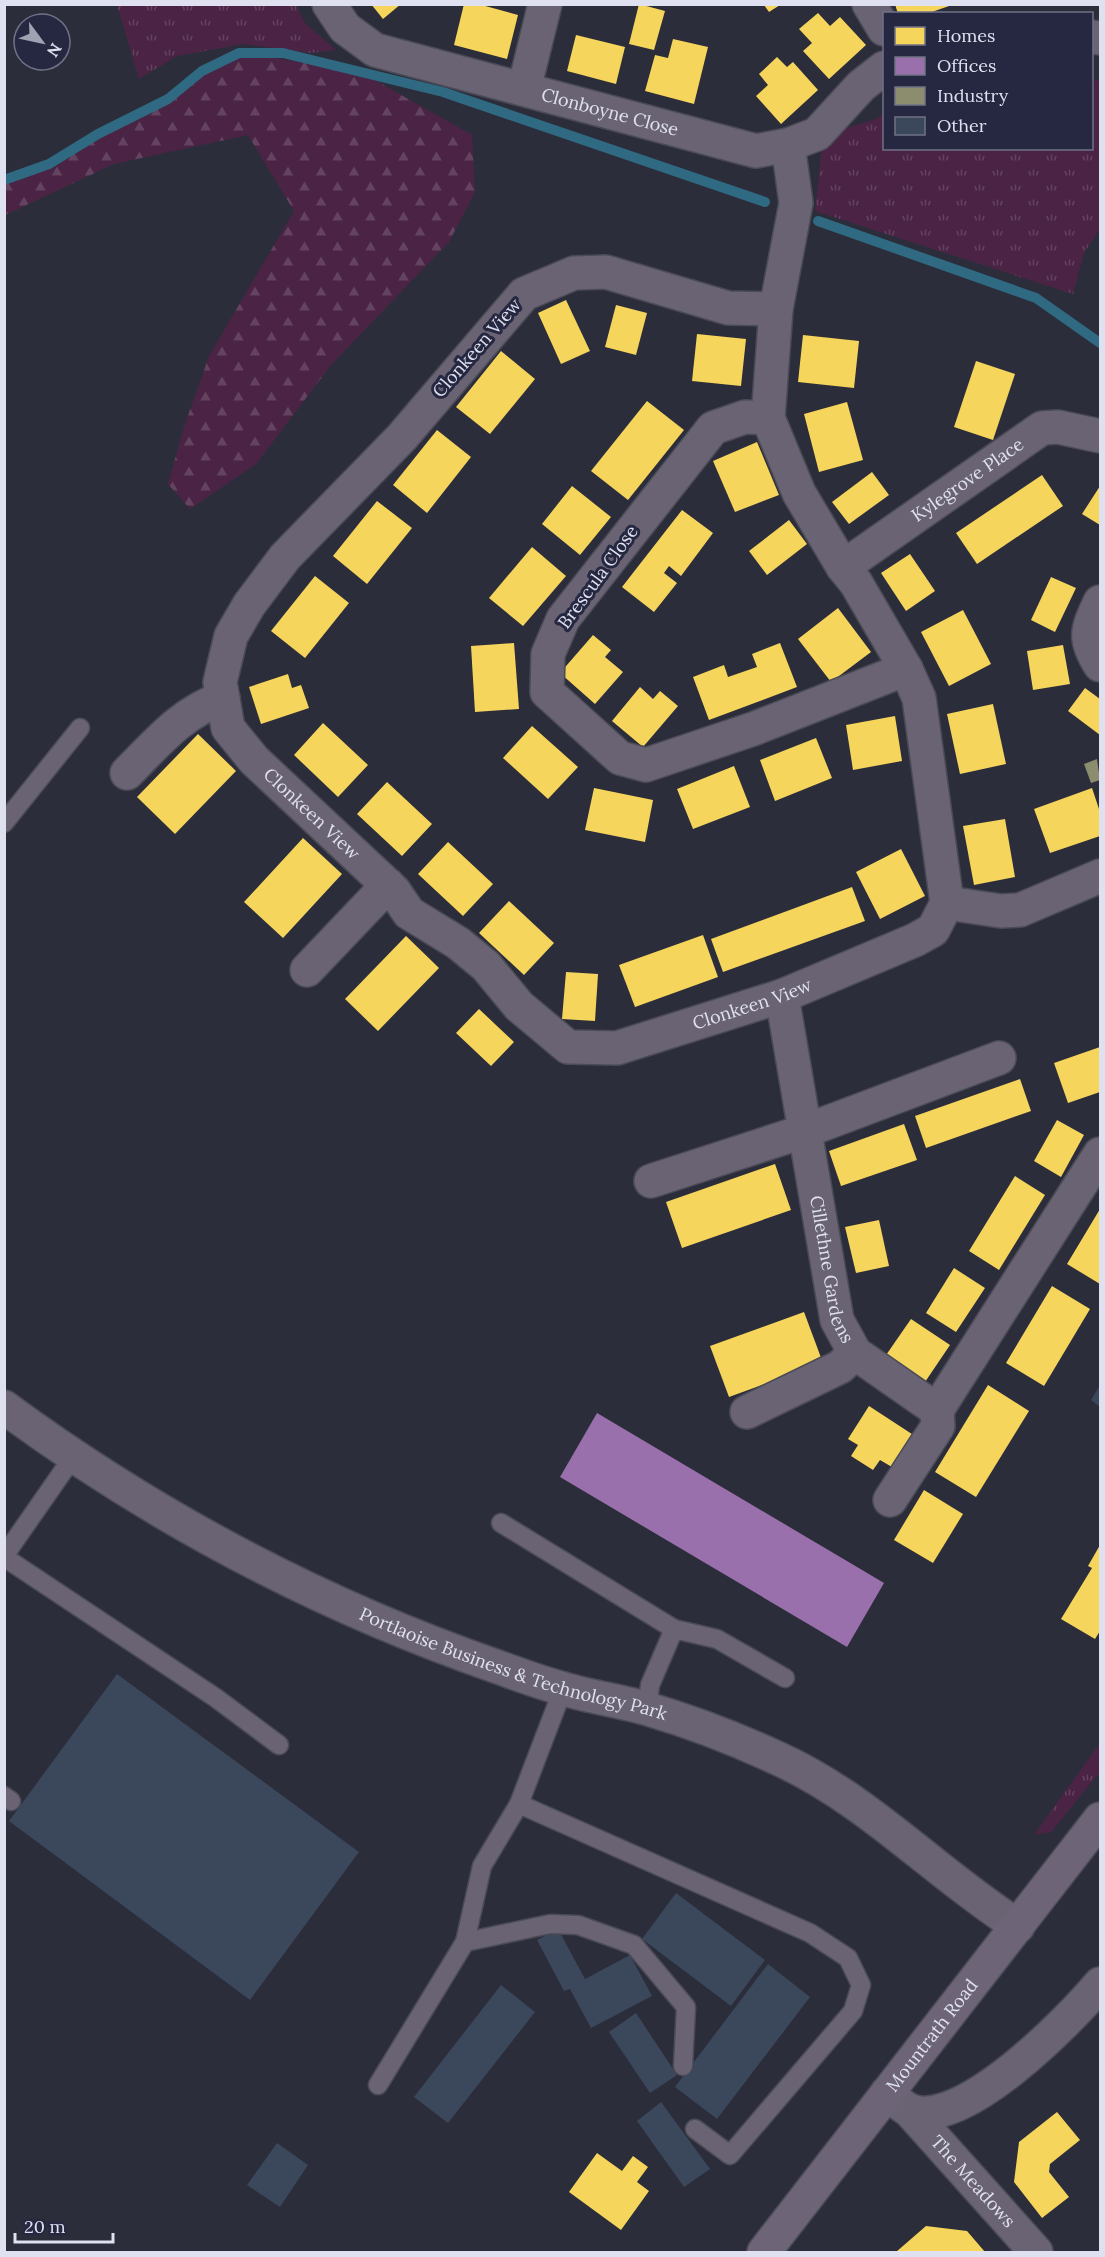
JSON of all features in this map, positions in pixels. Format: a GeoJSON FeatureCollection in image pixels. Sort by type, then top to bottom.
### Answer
{"type":"FeatureCollection","features":[{"type":"Feature","properties":{"kind":"main road","name":"Mountrath Road"},"geometry":{"type":"LineString","coordinates":[[764,2253],[898,2102],[1018,1926],[1101,1819]]}},
{"type":"Feature","properties":{"kind":"street","name":"Clonboyne Close"},"geometry":{"type":"LineString","coordinates":[[329,4],[345,28],[375,50],[756,151],[788,146],[817,134],[861,86],[883,70]]}},
{"type":"Feature","properties":{"kind":"street"},"geometry":{"type":"LineString","coordinates":[[524,89],[545,4]]}},
{"type":"Feature","properties":{"kind":"street"},"geometry":{"type":"LineString","coordinates":[[868,4],[883,26]]}},
{"type":"Feature","properties":{"kind":"street"},"geometry":{"type":"LineString","coordinates":[[788,146],[796,203],[776,309],[768,418],[799,493],[843,567],[856,583],[906,669],[919,698],[947,903],[1001,911],[1020,910],[1101,876]]}},
{"type":"Feature","properties":{"kind":"street","name":"Clonkeen View"},"geometry":{"type":"LineString","coordinates":[[776,309],[728,308],[606,272],[574,273],[524,294],[480,342],[402,438],[285,557],[249,605],[231,636],[220,682],[228,728],[254,760],[387,885],[409,913],[458,943],[486,966],[519,1006],[568,1047],[616,1048],[782,996],[933,930],[947,903]]}},
{"type":"Feature","properties":{"kind":"street","name":"Brescula Close"},"geometry":{"type":"LineString","coordinates":[[768,418],[745,417],[713,429],[563,619],[548,654],[548,692],[620,758],[646,765],[753,729],[906,669]]}},
{"type":"Feature","properties":{"kind":"street","name":"Kylegrove Place"},"geometry":{"type":"LineString","coordinates":[[843,567],[1042,428],[1058,427],[1101,436]]}},
{"type":"Feature","properties":{"kind":"street"},"geometry":{"type":"LineString","coordinates":[[1101,602],[1088,628],[1090,649],[1101,666]]}},
{"type":"Feature","properties":{"kind":"street"},"geometry":{"type":"LineString","coordinates":[[127,773],[179,720],[201,706],[223,699]]}},
{"type":"Feature","properties":{"kind":"street"},"geometry":{"type":"LineString","coordinates":[[307,970],[387,885]]}},
{"type":"Feature","properties":{"kind":"street","name":"Cillethne Gardens"},"geometry":{"type":"LineString","coordinates":[[782,996],[837,1320],[855,1353],[938,1410]]}},
{"type":"Feature","properties":{"kind":"street"},"geometry":{"type":"LineString","coordinates":[[651,1181],[805,1131],[999,1058]]}},
{"type":"Feature","properties":{"kind":"street"},"geometry":{"type":"LineString","coordinates":[[890,1500],[938,1426],[938,1410],[1101,1154]]}},
{"type":"Feature","properties":{"kind":"street"},"geometry":{"type":"LineString","coordinates":[[747,1412],[840,1367],[855,1353]]}},
{"type":"Feature","properties":{"kind":"street","name":"Portlaoise Business & Technology Park"},"geometry":{"type":"LineString","coordinates":[[4,1407],[73,1457],[192,1529],[306,1587],[413,1634],[564,1689],[647,1709],[728,1737],[779,1759],[831,1786],[883,1822],[993,1910],[1018,1926]]}},
{"type":"Feature","properties":{"kind":"street"},"geometry":{"type":"LineString","coordinates":[[898,2102],[934,2112],[990,2087],[1047,2040],[1101,1984]]}},
{"type":"Feature","properties":{"kind":"street","name":"The Meadows"},"geometry":{"type":"LineString","coordinates":[[898,2102],[1036,2253]]}},
{"type":"Feature","properties":{"kind":"lane"},"geometry":{"type":"LineString","coordinates":[[4,823],[80,728]]}},
{"type":"Feature","properties":{"kind":"lane"},"geometry":{"type":"LineString","coordinates":[[73,1457],[4,1557],[216,1698],[279,1745]]}},
{"type":"Feature","properties":{"kind":"lane"},"geometry":{"type":"LineString","coordinates":[[501,1523],[674,1629],[717,1639],[786,1678]]}},
{"type":"Feature","properties":{"kind":"lane"},"geometry":{"type":"LineString","coordinates":[[647,1709],[650,1685],[674,1629]]}},
{"type":"Feature","properties":{"kind":"lane"},"geometry":{"type":"LineString","coordinates":[[378,2085],[465,1942],[482,1866],[519,1804],[564,1689]]}},
{"type":"Feature","properties":{"kind":"lane"},"geometry":{"type":"LineString","coordinates":[[519,1804],[810,1933],[848,1958],[861,1985],[853,2011],[730,2155],[695,2129]]}},
{"type":"Feature","properties":{"kind":"lane"},"geometry":{"type":"LineString","coordinates":[[465,1942],[550,1924],[578,1925],[634,1945],[686,2007],[683,2066]]}},
{"type":"Feature","properties":{"kind":"green space"},"geometry":{"type":"Polygon","coordinates":[[[117,5],[296,5],[305,23],[336,50],[310,53],[243,44],[177,56],[139,79],[117,5]]]}},
{"type":"Feature","properties":{"kind":"green space"},"geometry":{"type":"Polygon","coordinates":[[[239,53],[357,70],[472,135],[475,192],[449,242],[331,365],[256,464],[190,509],[168,484],[184,427],[209,356],[294,211],[248,135],[114,164],[5,215],[5,178],[49,164],[239,53]]]}},
{"type":"Feature","properties":{"kind":"green space"},"geometry":{"type":"Polygon","coordinates":[[[1100,80],[1100,229],[1084,253],[1073,294],[815,211],[823,135],[876,119],[883,114],[883,150],[1093,150],[1093,81],[1100,80]]]}},
{"type":"Feature","properties":{"kind":"green space"},"geometry":{"type":"Polygon","coordinates":[[[1100,1743],[1100,1772],[1051,1832],[1034,1835],[1100,1743]]]}},
{"type":"Feature","properties":{"kind":"building: Homes"},"geometry":{"type":"Polygon","coordinates":[[[371,4],[401,4],[383,19],[371,4]]]}},
{"type":"Feature","properties":{"kind":"building: Homes"},"geometry":{"type":"Polygon","coordinates":[[[464,4],[478,4],[518,15],[507,59],[454,45],[464,4]]]}},
{"type":"Feature","properties":{"kind":"building: Homes"},"geometry":{"type":"Polygon","coordinates":[[[639,4],[665,11],[654,50],[629,44],[639,4]]]}},
{"type":"Feature","properties":{"kind":"building: Homes"},"geometry":{"type":"Polygon","coordinates":[[[895,4],[952,4],[932,12],[897,12],[895,4]]]}},
{"type":"Feature","properties":{"kind":"building: Homes"},"geometry":{"type":"Polygon","coordinates":[[[764,5],[780,5],[769,12],[764,5]]]}},
{"type":"Feature","properties":{"kind":"building: Homes"},"geometry":{"type":"Polygon","coordinates":[[[818,13],[830,26],[840,17],[866,45],[829,79],[803,51],[812,43],[799,29],[818,13]]]}},
{"type":"Feature","properties":{"kind":"building: Homes"},"geometry":{"type":"Polygon","coordinates":[[[576,35],[625,47],[616,84],[567,71],[576,35]]]}},
{"type":"Feature","properties":{"kind":"building: Homes"},"geometry":{"type":"Polygon","coordinates":[[[673,39],[708,47],[694,104],[645,91],[655,55],[668,58],[673,39]]]}},
{"type":"Feature","properties":{"kind":"building: Homes"},"geometry":{"type":"Polygon","coordinates":[[[777,57],[787,67],[793,62],[818,90],[781,124],[756,96],[768,85],[759,74],[777,57]]]}},
{"type":"Feature","properties":{"kind":"building: Homes"},"geometry":{"type":"Polygon","coordinates":[[[566,300],[590,351],[561,364],[538,313],[566,300]]]}},
{"type":"Feature","properties":{"kind":"building: Homes"},"geometry":{"type":"Polygon","coordinates":[[[616,305],[647,313],[636,355],[605,347],[616,305]]]}},
{"type":"Feature","properties":{"kind":"building: Homes"},"geometry":{"type":"Polygon","coordinates":[[[697,334],[746,339],[741,386],[692,381],[697,334]]]}},
{"type":"Feature","properties":{"kind":"building: Homes"},"geometry":{"type":"Polygon","coordinates":[[[803,335],[859,341],[854,388],[798,382],[803,335]]]}},
{"type":"Feature","properties":{"kind":"building: Homes"},"geometry":{"type":"Polygon","coordinates":[[[501,351],[535,379],[490,434],[456,407],[501,351]]]}},
{"type":"Feature","properties":{"kind":"building: Homes"},"geometry":{"type":"Polygon","coordinates":[[[976,361],[1015,374],[993,440],[954,427],[976,361]]]}},
{"type":"Feature","properties":{"kind":"building: Homes"},"geometry":{"type":"Polygon","coordinates":[[[647,401],[684,430],[628,500],[591,471],[647,401]]]}},
{"type":"Feature","properties":{"kind":"building: Homes"},"geometry":{"type":"Polygon","coordinates":[[[847,402],[863,460],[819,472],[804,414],[847,402]]]}},
{"type":"Feature","properties":{"kind":"building: Homes"},"geometry":{"type":"Polygon","coordinates":[[[437,430],[471,457],[427,513],[393,485],[437,430]]]}},
{"type":"Feature","properties":{"kind":"building: Homes"},"geometry":{"type":"Polygon","coordinates":[[[757,442],[779,495],[735,512],[713,461],[757,442]]]}},
{"type":"Feature","properties":{"kind":"building: Homes"},"geometry":{"type":"Polygon","coordinates":[[[872,472],[889,495],[849,524],[832,502],[872,472]]]}},
{"type":"Feature","properties":{"kind":"building: Homes"},"geometry":{"type":"Polygon","coordinates":[[[1042,475],[1063,506],[977,564],[956,533],[1042,475]]]}},
{"type":"Feature","properties":{"kind":"building: Homes"},"geometry":{"type":"Polygon","coordinates":[[[572,486],[611,517],[580,555],[542,524],[572,486]]]}},
{"type":"Feature","properties":{"kind":"building: Homes"},"geometry":{"type":"Polygon","coordinates":[[[1100,486],[1100,525],[1082,514],[1100,486]]]}},
{"type":"Feature","properties":{"kind":"building: Homes"},"geometry":{"type":"Polygon","coordinates":[[[377,501],[412,528],[367,584],[333,556],[377,501]]]}},
{"type":"Feature","properties":{"kind":"building: Homes"},"geometry":{"type":"Polygon","coordinates":[[[682,510],[713,533],[681,576],[669,566],[664,573],[677,583],[654,612],[622,587],[682,510]]]}},
{"type":"Feature","properties":{"kind":"building: Homes"},"geometry":{"type":"Polygon","coordinates":[[[789,520],[807,544],[767,575],[749,551],[789,520]]]}},
{"type":"Feature","properties":{"kind":"building: Homes"},"geometry":{"type":"Polygon","coordinates":[[[532,547],[566,576],[523,626],[489,598],[532,547]]]}},
{"type":"Feature","properties":{"kind":"building: Homes"},"geometry":{"type":"Polygon","coordinates":[[[910,554],[935,591],[906,611],[881,573],[910,554]]]}},
{"type":"Feature","properties":{"kind":"building: Homes"},"geometry":{"type":"Polygon","coordinates":[[[315,576],[349,603],[305,658],[271,631],[315,576]]]}},
{"type":"Feature","properties":{"kind":"building: Homes"},"geometry":{"type":"Polygon","coordinates":[[[1051,577],[1076,588],[1055,632],[1031,620],[1051,577]]]}},
{"type":"Feature","properties":{"kind":"building: Homes"},"geometry":{"type":"Polygon","coordinates":[[[838,608],[871,652],[831,682],[798,639],[838,608]]]}},
{"type":"Feature","properties":{"kind":"building: Homes"},"geometry":{"type":"Polygon","coordinates":[[[963,610],[991,664],[949,686],[921,632],[963,610]]]}},
{"type":"Feature","properties":{"kind":"building: Homes"},"geometry":{"type":"Polygon","coordinates":[[[593,635],[611,650],[605,657],[623,672],[595,704],[560,673],[593,635]]]}},
{"type":"Feature","properties":{"kind":"building: Homes"},"geometry":{"type":"Polygon","coordinates":[[[514,643],[519,709],[475,712],[471,646],[514,643]]]}},
{"type":"Feature","properties":{"kind":"building: Homes"},"geometry":{"type":"Polygon","coordinates":[[[780,643],[797,687],[709,720],[693,677],[724,665],[728,677],[757,667],[752,654],[780,643]]]}},
{"type":"Feature","properties":{"kind":"building: Homes"},"geometry":{"type":"Polygon","coordinates":[[[1063,645],[1070,684],[1033,690],[1027,651],[1063,645]]]}},
{"type":"Feature","properties":{"kind":"building: Homes"},"geometry":{"type":"Polygon","coordinates":[[[288,674],[292,688],[301,685],[309,708],[261,724],[249,687],[288,674]]]}},
{"type":"Feature","properties":{"kind":"building: Homes"},"geometry":{"type":"Polygon","coordinates":[[[640,687],[653,699],[660,691],[678,706],[643,747],[612,721],[640,687]]]}},
{"type":"Feature","properties":{"kind":"building: Homes"},"geometry":{"type":"Polygon","coordinates":[[[1085,688],[1100,699],[1100,735],[1068,711],[1085,688]]]}},
{"type":"Feature","properties":{"kind":"building: Homes"},"geometry":{"type":"Polygon","coordinates":[[[993,704],[1006,764],[960,774],[947,714],[993,704]]]}},
{"type":"Feature","properties":{"kind":"building: Homes"},"geometry":{"type":"Polygon","coordinates":[[[895,716],[902,761],[853,770],[846,725],[895,716]]]}},
{"type":"Feature","properties":{"kind":"building: Homes"},"geometry":{"type":"Polygon","coordinates":[[[323,723],[368,765],[338,797],[294,755],[323,723]]]}},
{"type":"Feature","properties":{"kind":"building: Homes"},"geometry":{"type":"Polygon","coordinates":[[[532,726],[578,767],[548,799],[503,758],[532,726]]]}},
{"type":"Feature","properties":{"kind":"building: Homes"},"geometry":{"type":"Polygon","coordinates":[[[198,734],[236,771],[175,834],[137,797],[198,734]]]}},
{"type":"Feature","properties":{"kind":"building: Homes"},"geometry":{"type":"Polygon","coordinates":[[[816,738],[832,778],[775,801],[760,760],[816,738]]]}},
{"type":"Feature","properties":{"kind":"building: Homes"},"geometry":{"type":"Polygon","coordinates":[[[734,766],[750,807],[693,829],[677,789],[734,766]]]}},
{"type":"Feature","properties":{"kind":"building: Homes"},"geometry":{"type":"Polygon","coordinates":[[[387,782],[432,824],[402,856],[357,814],[387,782]]]}},
{"type":"Feature","properties":{"kind":"building: Homes"},"geometry":{"type":"Polygon","coordinates":[[[594,788],[653,800],[645,842],[585,830],[594,788]]]}},
{"type":"Feature","properties":{"kind":"building: Homes"},"geometry":{"type":"Polygon","coordinates":[[[1092,788],[1100,812],[1100,836],[1050,853],[1034,809],[1092,788]]]}},
{"type":"Feature","properties":{"kind":"building: Homes"},"geometry":{"type":"Polygon","coordinates":[[[1005,819],[1015,877],[974,885],[963,826],[1005,819]]]}},
{"type":"Feature","properties":{"kind":"building: Homes"},"geometry":{"type":"Polygon","coordinates":[[[303,838],[342,874],[283,938],[244,902],[303,838]]]}},
{"type":"Feature","properties":{"kind":"building: Homes"},"geometry":{"type":"Polygon","coordinates":[[[448,842],[493,884],[463,916],[418,874],[448,842]]]}},
{"type":"Feature","properties":{"kind":"building: Homes"},"geometry":{"type":"Polygon","coordinates":[[[901,849],[925,896],[880,919],[856,872],[901,849]]]}},
{"type":"Feature","properties":{"kind":"building: Homes"},"geometry":{"type":"Polygon","coordinates":[[[852,887],[865,921],[723,972],[711,939],[852,887]]]}},
{"type":"Feature","properties":{"kind":"building: Homes"},"geometry":{"type":"Polygon","coordinates":[[[509,901],[554,943],[524,975],[479,933],[509,901]]]}},
{"type":"Feature","properties":{"kind":"building: Homes"},"geometry":{"type":"Polygon","coordinates":[[[703,935],[718,977],[635,1007],[619,965],[703,935]]]}},
{"type":"Feature","properties":{"kind":"building: Homes"},"geometry":{"type":"Polygon","coordinates":[[[406,936],[439,968],[378,1031],[345,999],[406,936]]]}},
{"type":"Feature","properties":{"kind":"building: Homes"},"geometry":{"type":"Polygon","coordinates":[[[566,972],[598,974],[595,1021],[562,1019],[566,972]]]}},
{"type":"Feature","properties":{"kind":"building: Homes"},"geometry":{"type":"Polygon","coordinates":[[[479,1009],[514,1042],[491,1066],[456,1033],[479,1009]]]}},
{"type":"Feature","properties":{"kind":"building: Homes"},"geometry":{"type":"Polygon","coordinates":[[[1100,1047],[1100,1092],[1068,1103],[1054,1063],[1100,1047]]]}},
{"type":"Feature","properties":{"kind":"building: Homes"},"geometry":{"type":"Polygon","coordinates":[[[1020,1079],[1031,1111],[926,1148],[915,1116],[1020,1079]]]}},
{"type":"Feature","properties":{"kind":"building: Homes"},"geometry":{"type":"Polygon","coordinates":[[[1057,1120],[1084,1135],[1061,1177],[1034,1161],[1057,1120]]]}},
{"type":"Feature","properties":{"kind":"building: Homes"},"geometry":{"type":"Polygon","coordinates":[[[904,1124],[917,1160],[841,1186],[829,1151],[904,1124]]]}},
{"type":"Feature","properties":{"kind":"building: Homes"},"geometry":{"type":"Polygon","coordinates":[[[775,1164],[791,1210],[682,1248],[666,1202],[775,1164]]]}},
{"type":"Feature","properties":{"kind":"building: Homes"},"geometry":{"type":"Polygon","coordinates":[[[1015,1176],[1045,1195],[999,1270],[969,1251],[1015,1176]]]}},
{"type":"Feature","properties":{"kind":"building: Homes"},"geometry":{"type":"Polygon","coordinates":[[[1100,1209],[1100,1284],[1067,1264],[1100,1209]]]}},
{"type":"Feature","properties":{"kind":"building: Homes"},"geometry":{"type":"Polygon","coordinates":[[[879,1220],[889,1266],[856,1273],[845,1227],[879,1220]]]}},
{"type":"Feature","properties":{"kind":"building: Homes"},"geometry":{"type":"Polygon","coordinates":[[[954,1268],[985,1288],[956,1332],[926,1313],[954,1268]]]}},
{"type":"Feature","properties":{"kind":"building: Homes"},"geometry":{"type":"Polygon","coordinates":[[[1052,1286],[1090,1309],[1044,1386],[1006,1363],[1052,1286]]]}},
{"type":"Feature","properties":{"kind":"building: Homes"},"geometry":{"type":"Polygon","coordinates":[[[804,1312],[823,1363],[729,1397],[710,1346],[804,1312]]]}},
{"type":"Feature","properties":{"kind":"building: Homes"},"geometry":{"type":"Polygon","coordinates":[[[911,1319],[950,1345],[923,1385],[884,1358],[911,1319]]]}},
{"type":"Feature","properties":{"kind":"building: Homes"},"geometry":{"type":"Polygon","coordinates":[[[988,1385],[1029,1411],[976,1497],[935,1472],[988,1385]]]}},
{"type":"Feature","properties":{"kind":"building: Homes"},"geometry":{"type":"Polygon","coordinates":[[[869,1406],[918,1438],[897,1470],[880,1460],[873,1470],[851,1456],[858,1445],[848,1439],[869,1406]]]}},
{"type":"Feature","properties":{"kind":"building: Homes"},"geometry":{"type":"Polygon","coordinates":[[[924,1490],[963,1514],[933,1563],[894,1540],[924,1490]]]}},
{"type":"Feature","properties":{"kind":"building: Homes"},"geometry":{"type":"Polygon","coordinates":[[[1100,1545],[1100,1631],[1095,1639],[1061,1619],[1092,1568],[1088,1566],[1100,1545]]]}},
{"type":"Feature","properties":{"kind":"building: Homes"},"geometry":{"type":"Polygon","coordinates":[[[1057,2112],[1080,2140],[1050,2164],[1049,2172],[1069,2197],[1042,2218],[1014,2182],[1019,2142],[1057,2112]]]}},
{"type":"Feature","properties":{"kind":"building: Homes"},"geometry":{"type":"Polygon","coordinates":[[[597,2153],[622,2171],[633,2156],[648,2167],[637,2182],[649,2191],[621,2230],[569,2192],[597,2153]]]}},
{"type":"Feature","properties":{"kind":"building: Homes"},"geometry":{"type":"Polygon","coordinates":[[[926,2226],[967,2231],[985,2252],[896,2252],[926,2226]]]}},
{"type":"Feature","properties":{"kind":"building: Offices"},"geometry":{"type":"Polygon","coordinates":[[[597,1413],[884,1583],[847,1647],[560,1477],[597,1413]]]}},
{"type":"Feature","properties":{"kind":"building: Industry"},"geometry":{"type":"Polygon","coordinates":[[[1097,759],[1100,780],[1091,783],[1084,764],[1097,759]]]}},
{"type":"Feature","properties":{"kind":"building: Other"},"geometry":{"type":"Polygon","coordinates":[[[1100,1385],[1100,1407],[1091,1400],[1100,1385]]]}},
{"type":"Feature","properties":{"kind":"building: Other"},"geometry":{"type":"Polygon","coordinates":[[[117,1674],[359,1852],[250,2000],[9,1821],[117,1674]]]}},
{"type":"Feature","properties":{"kind":"building: Other"},"geometry":{"type":"Polygon","coordinates":[[[676,1893],[765,1960],[731,2006],[642,1939],[676,1893]]]}},
{"type":"Feature","properties":{"kind":"building: Other"},"geometry":{"type":"Polygon","coordinates":[[[558,1929],[585,1979],[630,1955],[652,1996],[591,2028],[570,1989],[564,1991],[537,1940],[558,1929]]]}},
{"type":"Feature","properties":{"kind":"building: Other"},"geometry":{"type":"Polygon","coordinates":[[[768,1964],[810,1997],[717,2119],[675,2087],[768,1964]]]}},
{"type":"Feature","properties":{"kind":"building: Other"},"geometry":{"type":"Polygon","coordinates":[[[501,1985],[535,2012],[448,2123],[414,2097],[501,1985]]]}},
{"type":"Feature","properties":{"kind":"building: Other"},"geometry":{"type":"Polygon","coordinates":[[[636,2013],[677,2075],[650,2093],[609,2032],[636,2013]]]}},
{"type":"Feature","properties":{"kind":"building: Other"},"geometry":{"type":"Polygon","coordinates":[[[661,2102],[710,2169],[684,2187],[637,2121],[661,2102]]]}},
{"type":"Feature","properties":{"kind":"building: Other"},"geometry":{"type":"Polygon","coordinates":[[[277,2143],[308,2165],[280,2207],[247,2185],[277,2143]]]}},
{"type":"Feature","properties":{"kind":"waterway"},"geometry":{"type":"LineString","coordinates":[[4,180],[49,164],[98,134],[168,99],[202,71],[239,53],[283,53],[443,92],[765,202]]}},
{"type":"Feature","properties":{"kind":"waterway"},"geometry":{"type":"LineString","coordinates":[[818,221],[1036,298],[1100,343]]}}]}
